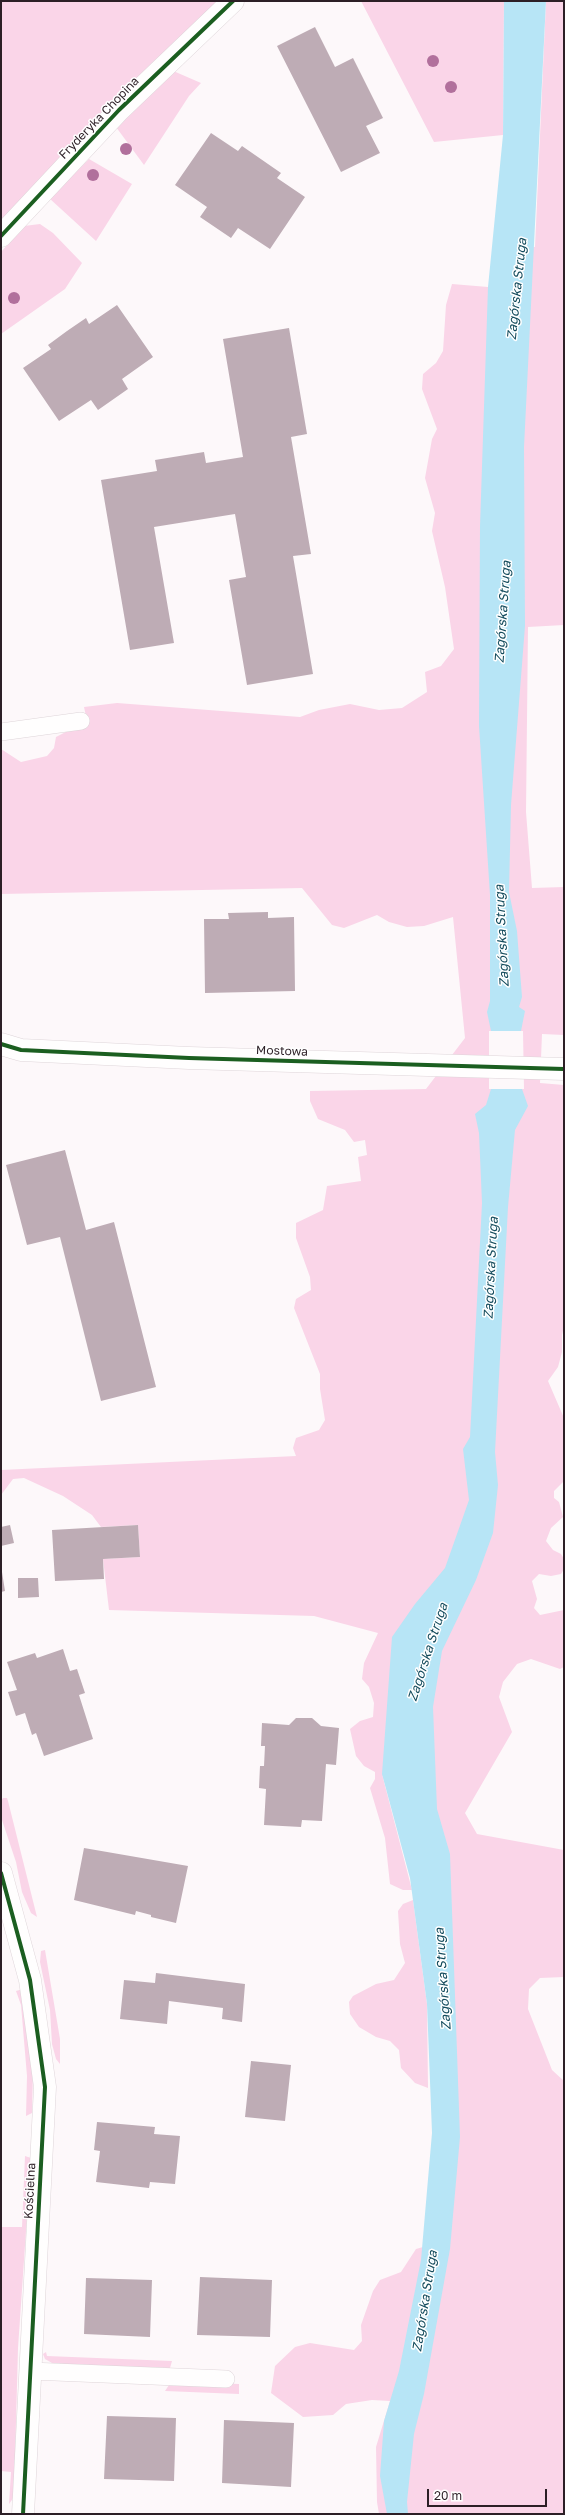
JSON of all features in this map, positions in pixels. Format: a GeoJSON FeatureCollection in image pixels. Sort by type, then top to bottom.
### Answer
{"type":"FeatureCollection","features":[{"type":"Feature","properties":{"kind":"street","name":"Fryderyka Chopina"},"geometry":{"type":"LineString","coordinates":[[1,236],[119,110],[234,1]]}},
{"type":"Feature","properties":{"kind":"street","name":"Mostowa"},"geometry":{"type":"LineString","coordinates":[[1,1044],[21,1050],[189,1058],[564,1069]]}},
{"type":"Feature","properties":{"kind":"street","name":"Kościelna"},"geometry":{"type":"LineString","coordinates":[[1,1873],[30,1980],[46,2087],[23,2514]]}},
{"type":"Feature","properties":{"kind":"lane"},"geometry":{"type":"LineString","coordinates":[[1,732],[81,721]]}},
{"type":"Feature","properties":{"kind":"lane"},"geometry":{"type":"LineString","coordinates":[[30,2371],[226,2379]]}},
{"type":"Feature","properties":{"kind":"shaded area"},"geometry":{"type":"Polygon","coordinates":[[[1,1],[218,1],[146,69],[1,221],[1,1]]]}},
{"type":"Feature","properties":{"kind":"shaded area"},"geometry":{"type":"Polygon","coordinates":[[[361,1],[504,1],[503,135],[434,142],[361,1]]]}},
{"type":"Feature","properties":{"kind":"shaded area"},"geometry":{"type":"Polygon","coordinates":[[[546,1],[564,1],[564,625],[528,627],[526,812],[532,888],[564,887],[564,1035],[542,1034],[540,1083],[564,1085],[564,1326],[562,1335],[562,1352],[558,1367],[548,1381],[564,1418],[564,1481],[554,1491],[554,1498],[559,1502],[563,1517],[551,1528],[546,1541],[553,1550],[561,1554],[564,1559],[564,1569],[561,1574],[551,1576],[539,1574],[532,1581],[537,1599],[534,1608],[540,1615],[564,1610],[564,1667],[560,1669],[531,1659],[517,1664],[503,1682],[499,1697],[512,1732],[465,1813],[477,1834],[564,1850],[564,1977],[540,1978],[529,1989],[528,2009],[552,2070],[564,2081],[564,2514],[379,2514],[377,2502],[376,2447],[390,2401],[372,2400],[346,2404],[333,2415],[303,2417],[271,2393],[275,2366],[295,2347],[310,2343],[354,2350],[362,2341],[361,2325],[373,2291],[380,2280],[401,2272],[416,2249],[423,2247],[435,2122],[427,1912],[382,1774],[412,1890],[403,1890],[390,1884],[385,1838],[370,1788],[375,1779],[375,1772],[364,1766],[356,1756],[350,1729],[360,1721],[373,1717],[374,1703],[369,1687],[362,1679],[364,1663],[378,1633],[314,1616],[109,1610],[103,1559],[140,1557],[138,1525],[101,1527],[92,1515],[63,1496],[24,1478],[13,1479],[1,1495],[1,1470],[296,1456],[293,1448],[296,1438],[319,1430],[325,1420],[320,1389],[320,1374],[294,1308],[296,1299],[311,1290],[310,1277],[296,1238],[296,1223],[323,1210],[327,1186],[361,1181],[358,1157],[367,1155],[365,1140],[354,1142],[345,1130],[318,1119],[310,1101],[310,1091],[426,1089],[465,1038],[453,917],[424,926],[407,927],[389,922],[377,915],[344,928],[332,925],[302,888],[1,894],[1,749],[21,762],[47,756],[54,748],[56,737],[87,721],[84,707],[117,703],[300,717],[319,710],[350,704],[379,710],[402,708],[427,692],[425,672],[441,666],[454,649],[445,587],[432,531],[435,513],[425,478],[432,439],[437,429],[422,389],[423,374],[436,363],[443,351],[446,305],[452,284],[488,287],[511,245],[535,247],[546,1]]]}},
{"type":"Feature","properties":{"kind":"shaded area"},"geometry":{"type":"Polygon","coordinates":[[[171,70],[201,83],[189,96],[144,165],[116,127],[171,70]]]}},
{"type":"Feature","properties":{"kind":"shaded area"},"geometry":{"type":"Polygon","coordinates":[[[89,159],[132,184],[96,241],[49,198],[89,159]]]}},
{"type":"Feature","properties":{"kind":"shaded area"},"geometry":{"type":"Polygon","coordinates":[[[40,224],[53,233],[82,263],[65,289],[1,334],[1,252],[24,226],[40,224]]]}},
{"type":"Feature","properties":{"kind":"shaded area"},"geometry":{"type":"Polygon","coordinates":[[[3,1798],[7,1798],[8,1801],[37,1917],[31,1913],[22,1892],[16,1862],[1,1817],[1,1801],[3,1798]]]}},
{"type":"Feature","properties":{"kind":"shaded area"},"geometry":{"type":"Polygon","coordinates":[[[413,1900],[427,2004],[428,2088],[415,2083],[401,2068],[399,2050],[390,2041],[376,2037],[359,2027],[350,2014],[349,2002],[353,1996],[376,1984],[394,1980],[405,1963],[400,1944],[398,1911],[403,1904],[413,1900]]]}},
{"type":"Feature","properties":{"kind":"shaded area"},"geometry":{"type":"Polygon","coordinates":[[[45,1950],[60,2039],[60,2064],[56,2059],[52,2044],[50,2010],[40,1962],[41,1951],[45,1950]]]}},
{"type":"Feature","properties":{"kind":"shaded area"},"geometry":{"type":"Polygon","coordinates":[[[23,1989],[33,2072],[32,2113],[26,2116],[27,2076],[21,2005],[16,1991],[23,1989]]]}},
{"type":"Feature","properties":{"kind":"shaded area"},"geometry":{"type":"Polygon","coordinates":[[[25,2156],[31,2158],[18,2348],[14,2497],[9,2504],[11,2472],[1,2471],[1,2227],[22,2227],[25,2156]]]}},
{"type":"Feature","properties":{"kind":"shaded area"},"geometry":{"type":"Polygon","coordinates":[[[46,2352],[47,2356],[172,2361],[170,2368],[82,2366],[52,2363],[45,2359],[43,2354],[46,2352]]]}},
{"type":"Feature","properties":{"kind":"shaded area"},"geometry":{"type":"Polygon","coordinates":[[[187,2382],[239,2384],[239,2394],[165,2391],[169,2385],[187,2382]]]}},
{"type":"Feature","properties":{"kind":"water","name":"Zagórska Struga"},"geometry":{"type":"Polygon","coordinates":[[[504,1],[546,1],[524,447],[525,626],[511,805],[509,892],[517,931],[522,997],[519,1007],[525,1011],[521,1031],[522,1089],[528,1106],[515,1130],[508,1207],[495,1452],[498,1485],[493,1533],[476,1580],[442,1651],[433,1707],[437,1809],[450,1854],[460,2137],[450,2249],[424,2394],[414,2434],[407,2502],[408,2514],[387,2514],[380,2476],[384,2421],[399,2371],[421,2260],[432,2133],[427,2004],[410,1878],[382,1774],[392,1637],[415,1604],[445,1568],[469,1500],[463,1449],[470,1437],[482,1203],[479,1133],[475,1114],[486,1105],[491,1089],[491,1031],[487,1012],[490,1001],[490,895],[479,726],[480,526],[488,287],[503,135],[504,1]]]}},
{"type":"Feature","properties":{"kind":"pier"},"geometry":{"type":"Polygon","coordinates":[[[489,1031],[523,1031],[524,1089],[489,1089],[489,1031]]]}},
{"type":"Feature","properties":{"kind":"building"},"geometry":{"type":"Polygon","coordinates":[[[315,27],[335,67],[353,58],[383,118],[366,126],[380,153],[341,172],[277,46],[315,27]]]}},
{"type":"Feature","properties":{"kind":"building"},"geometry":{"type":"Polygon","coordinates":[[[211,133],[238,151],[242,146],[281,173],[277,178],[305,197],[270,249],[238,228],[231,238],[200,217],[207,207],[175,185],[211,133]]]}},
{"type":"Feature","properties":{"kind":"building"},"geometry":{"type":"Polygon","coordinates":[[[117,305],[153,357],[122,379],[128,389],[98,410],[91,400],[59,421],[23,368],[51,349],[48,345],[86,318],[89,324],[117,305]]]}},
{"type":"Feature","properties":{"kind":"building"},"geometry":{"type":"Polygon","coordinates":[[[289,328],[307,434],[291,437],[311,554],[293,556],[313,674],[247,685],[229,580],[246,577],[235,514],[154,527],[174,643],[130,650],[101,480],[157,471],[155,460],[204,452],[206,463],[243,457],[223,339],[289,328]]]}},
{"type":"Feature","properties":{"kind":"building"},"geometry":{"type":"Polygon","coordinates":[[[268,912],[268,918],[294,917],[295,991],[205,993],[204,919],[229,919],[228,913],[268,912]]]}},
{"type":"Feature","properties":{"kind":"building"},"geometry":{"type":"Polygon","coordinates":[[[65,1150],[86,1230],[114,1222],[156,1387],[101,1401],[60,1237],[27,1245],[6,1165],[65,1150]]]}},
{"type":"Feature","properties":{"kind":"building"},"geometry":{"type":"Polygon","coordinates":[[[10,1525],[14,1543],[1,1546],[1,1527],[10,1525]]]}},
{"type":"Feature","properties":{"kind":"building"},"geometry":{"type":"Polygon","coordinates":[[[138,1525],[140,1557],[103,1559],[104,1579],[55,1581],[52,1530],[138,1525]]]}},
{"type":"Feature","properties":{"kind":"building"},"geometry":{"type":"Polygon","coordinates":[[[2,1572],[5,1591],[1,1592],[1,1573],[2,1572]]]}},
{"type":"Feature","properties":{"kind":"building"},"geometry":{"type":"Polygon","coordinates":[[[18,1578],[38,1578],[39,1597],[18,1598],[18,1578]]]}},
{"type":"Feature","properties":{"kind":"building"},"geometry":{"type":"Polygon","coordinates":[[[63,1649],[70,1671],[77,1669],[85,1693],[79,1695],[93,1739],[44,1756],[36,1733],[32,1735],[25,1713],[16,1716],[8,1692],[17,1690],[7,1662],[35,1653],[37,1658],[63,1649]]]}},
{"type":"Feature","properties":{"kind":"building"},"geometry":{"type":"Polygon","coordinates":[[[296,1718],[312,1718],[321,1726],[339,1728],[336,1765],[326,1764],[322,1821],[302,1820],[301,1827],[264,1825],[266,1789],[259,1788],[260,1766],[264,1766],[265,1746],[261,1746],[262,1723],[289,1725],[296,1718]]]}},
{"type":"Feature","properties":{"kind":"building"},"geometry":{"type":"Polygon","coordinates":[[[84,1848],[188,1866],[176,1923],[151,1917],[151,1915],[136,1911],[135,1915],[74,1900],[84,1848]]]}},
{"type":"Feature","properties":{"kind":"building"},"geometry":{"type":"Polygon","coordinates":[[[156,1973],[245,1984],[242,2022],[222,2019],[223,2008],[169,2001],[167,2024],[120,2019],[124,1980],[155,1983],[156,1973]]]}},
{"type":"Feature","properties":{"kind":"building"},"geometry":{"type":"Polygon","coordinates":[[[251,2061],[291,2065],[285,2121],[245,2117],[251,2061]]]}},
{"type":"Feature","properties":{"kind":"building"},"geometry":{"type":"Polygon","coordinates":[[[97,2122],[155,2127],[154,2134],[180,2136],[175,2184],[150,2182],[149,2188],[96,2182],[100,2151],[94,2150],[97,2122]]]}},
{"type":"Feature","properties":{"kind":"building"},"geometry":{"type":"Polygon","coordinates":[[[200,2277],[272,2280],[270,2337],[197,2335],[200,2277]]]}},
{"type":"Feature","properties":{"kind":"building"},"geometry":{"type":"Polygon","coordinates":[[[86,2278],[152,2280],[150,2337],[84,2334],[86,2278]]]}},
{"type":"Feature","properties":{"kind":"building"},"geometry":{"type":"Polygon","coordinates":[[[107,2416],[176,2418],[174,2481],[104,2479],[107,2416]]]}},
{"type":"Feature","properties":{"kind":"building"},"geometry":{"type":"Polygon","coordinates":[[[224,2420],[294,2423],[291,2487],[222,2483],[224,2420]]]}},
{"type":"Feature","properties":{"kind":"cycle path"},"geometry":{"type":"LineString","coordinates":[[1,236],[119,110],[233,1]]}},
{"type":"Feature","properties":{"kind":"cycle path"},"geometry":{"type":"LineString","coordinates":[[1,1044],[21,1050],[189,1058],[564,1069]]}},
{"type":"Feature","properties":{"kind":"cycle path"},"geometry":{"type":"LineString","coordinates":[[1,1873],[30,1980],[45,2087],[23,2514]]}}]}
